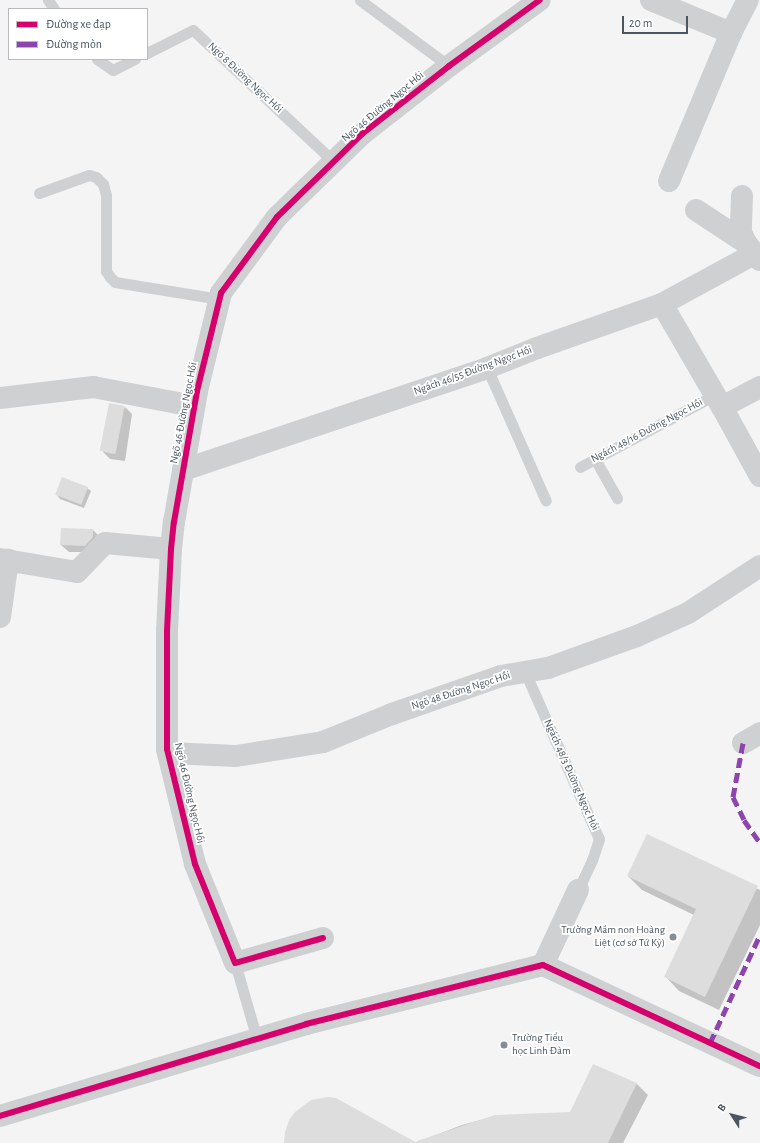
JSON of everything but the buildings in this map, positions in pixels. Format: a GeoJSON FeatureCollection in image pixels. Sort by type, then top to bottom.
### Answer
{"type":"FeatureCollection","features":[{"type":"Feature","properties":{"kind":"street","name":"Ngõ 46 Đường Ngọc Hồi"},"geometry":{"type":"LineString","coordinates":[[235,963],[195,864],[168,753],[167,631],[171,549],[194,406],[221,293],[277,217],[362,134],[449,66],[540,0]]}},
{"type":"Feature","properties":{"kind":"street"},"geometry":{"type":"LineString","coordinates":[[651,0],[731,33]]}},
{"type":"Feature","properties":{"kind":"street"},"geometry":{"type":"LineString","coordinates":[[669,181],[731,33],[748,0]]}},
{"type":"Feature","properties":{"kind":"street"},"geometry":{"type":"LineString","coordinates":[[742,196],[750,247]]}},
{"type":"Feature","properties":{"kind":"street"},"geometry":{"type":"LineString","coordinates":[[696,210],[750,247]]}},
{"type":"Feature","properties":{"kind":"street","name":"Ngách 46/55 Đường Ngọc Hồi"},"geometry":{"type":"LineString","coordinates":[[183,470],[488,368],[537,348],[662,304],[750,247]]}},
{"type":"Feature","properties":{"kind":"street"},"geometry":{"type":"LineString","coordinates":[[662,304],[760,476]]}},
{"type":"Feature","properties":{"kind":"street"},"geometry":{"type":"LineString","coordinates":[[0,398],[93,387],[194,406]]}},
{"type":"Feature","properties":{"kind":"street"},"geometry":{"type":"LineString","coordinates":[[718,401],[760,387]]}},
{"type":"Feature","properties":{"kind":"street"},"geometry":{"type":"LineString","coordinates":[[0,617],[4,559],[77,572],[105,543],[171,549]]}},
{"type":"Feature","properties":{"kind":"street","name":"Ngõ 48 Đường Ngọc Hồi"},"geometry":{"type":"LineString","coordinates":[[168,753],[236,756],[323,742],[392,714],[500,676],[548,668],[637,636],[688,612],[760,566]]}},
{"type":"Feature","properties":{"kind":"street","name":"Ngách 48/3 Đường Ngọc Hồi"},"geometry":{"type":"LineString","coordinates":[[543,965],[578,890]]}},
{"type":"Feature","properties":{"kind":"street"},"geometry":{"type":"LineString","coordinates":[[235,963],[323,938]]}},
{"type":"Feature","properties":{"kind":"street"},"geometry":{"type":"LineString","coordinates":[[0,1116],[306,1024],[543,965],[760,1066]]}},
{"type":"Feature","properties":{"kind":"lane"},"geometry":{"type":"LineString","coordinates":[[360,0],[449,66]]}},
{"type":"Feature","properties":{"kind":"lane","name":"Ngõ 8 Đường Ngọc Hồi"},"geometry":{"type":"LineString","coordinates":[[148,52],[193,30],[334,162]]}},
{"type":"Feature","properties":{"kind":"lane"},"geometry":{"type":"LineString","coordinates":[[98,60],[113,70],[133,60]]}},
{"type":"Feature","properties":{"kind":"lane"},"geometry":{"type":"LineString","coordinates":[[39,193],[89,175],[96,177],[103,184],[106,194],[106,271],[110,277],[119,282],[220,299]]}},
{"type":"Feature","properties":{"kind":"lane"},"geometry":{"type":"LineString","coordinates":[[488,368],[546,500]]}},
{"type":"Feature","properties":{"kind":"lane","name":"Ngách 48/16 Đường Ngọc Hồi"},"geometry":{"type":"LineString","coordinates":[[580,467],[718,401]]}},
{"type":"Feature","properties":{"kind":"lane"},"geometry":{"type":"LineString","coordinates":[[595,459],[617,498]]}},
{"type":"Feature","properties":{"kind":"lane","name":"Ngách 48/3 Đường Ngọc Hồi"},"geometry":{"type":"LineString","coordinates":[[525,672],[599,839],[592,860],[578,890]]}},
{"type":"Feature","properties":{"kind":"lane"},"geometry":{"type":"LineString","coordinates":[[235,963],[257,1039]]}},
{"type":"Feature","properties":{"kind":"marked path"},"geometry":{"type":"LineString","coordinates":[[743,743],[733,797],[744,820],[760,843]]}},
{"type":"Feature","properties":{"kind":"marked path"},"geometry":{"type":"LineString","coordinates":[[710,1043],[760,935]]}},
{"type":"Feature","properties":{"kind":"cycle path"},"geometry":{"type":"LineString","coordinates":[[323,938],[235,963],[195,864],[167,749],[167,631],[171,549],[174,522],[197,391],[221,293],[277,217],[362,134],[449,66],[540,0]]}},
{"type":"Feature","properties":{"kind":"cycle path"},"geometry":{"type":"LineString","coordinates":[[0,1116],[306,1024],[543,965],[760,1066]]}},
{"type":"Feature","properties":{"kind":"place","name":"Trường Mầm non Hoàng Liệt (cơ sở Tứ Kỳ)"},"geometry":{"type":"Point","coordinates":[673,937]}},
{"type":"Feature","properties":{"kind":"place","name":"Trường Tiểu học Linh Đàm"},"geometry":{"type":"Point","coordinates":[504,1045]}}]}
